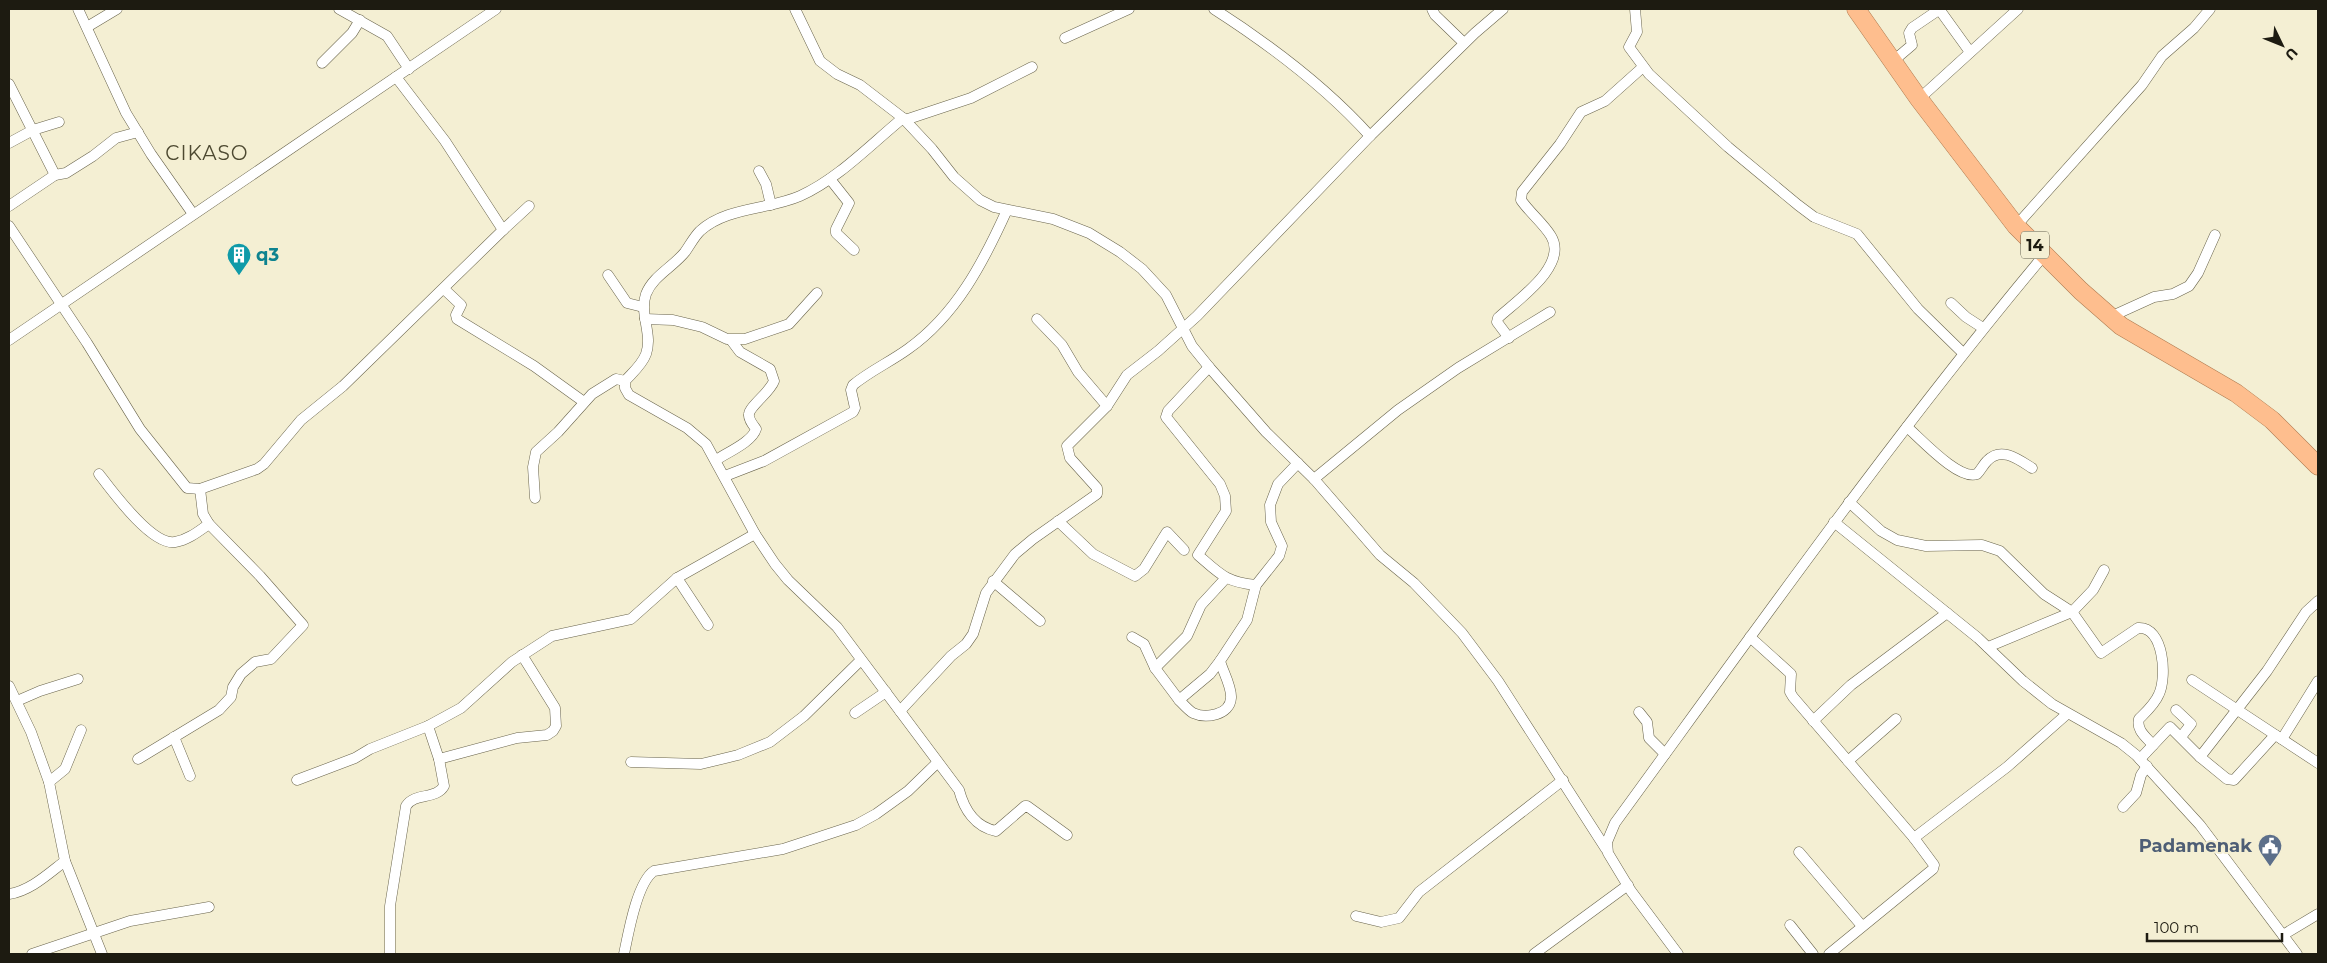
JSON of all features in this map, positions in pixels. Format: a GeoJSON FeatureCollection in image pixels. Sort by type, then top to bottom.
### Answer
{"type":"FeatureCollection","features":[{"type":"Feature","properties":{"kind":"highway","name":"14"},"geometry":{"type":"LineString","coordinates":[[1856,9],[1919,99],[2016,226],[2081,291],[2110,317],[2160,349],[2223,383],[2278,426],[2318,466]]}},
{"type":"Feature","properties":{"kind":"street"},"geometry":{"type":"LineString","coordinates":[[78,9],[126,113],[193,214]]}},
{"type":"Feature","properties":{"kind":"street"},"geometry":{"type":"LineString","coordinates":[[86,27],[117,9]]}},
{"type":"Feature","properties":{"kind":"street"},"geometry":{"type":"LineString","coordinates":[[9,340],[496,9]]}},
{"type":"Feature","properties":{"kind":"street"},"geometry":{"type":"LineString","coordinates":[[795,9],[820,61],[826,67],[866,89],[904,119],[966,189],[987,204],[1053,219],[1089,233],[1120,252],[1142,269],[1166,295],[1182,330],[1192,346],[1266,432],[1314,479],[1380,555],[1414,583],[1462,633],[1487,665],[1563,780],[1628,885],[1678,954]]}},
{"type":"Feature","properties":{"kind":"street"},"geometry":{"type":"LineString","coordinates":[[1065,38],[1129,9]]}},
{"type":"Feature","properties":{"kind":"street"},"geometry":{"type":"LineString","coordinates":[[1214,9],[1292,63],[1353,116],[1370,136]]}},
{"type":"Feature","properties":{"kind":"street"},"geometry":{"type":"LineString","coordinates":[[1432,9],[1435,15],[1464,43]]}},
{"type":"Feature","properties":{"kind":"street"},"geometry":{"type":"LineString","coordinates":[[900,711],[970,639],[977,622],[982,601],[992,582],[1020,550],[1097,494],[1097,488],[1070,458],[1067,446],[1107,406],[1127,375],[1182,330],[1370,136],[1464,43],[1503,9]]}},
{"type":"Feature","properties":{"kind":"street"},"geometry":{"type":"LineString","coordinates":[[1635,9],[1637,32],[1629,47],[1644,67],[1728,147],[1798,205],[1814,217],[1857,234],[1918,309],[1963,353]]}},
{"type":"Feature","properties":{"kind":"street"},"geometry":{"type":"LineString","coordinates":[[1892,62],[1912,44],[1909,33],[1912,28],[1939,9],[1970,52]]}},
{"type":"Feature","properties":{"kind":"street"},"geometry":{"type":"LineString","coordinates":[[1919,99],[2018,9]]}},
{"type":"Feature","properties":{"kind":"street"},"geometry":{"type":"LineString","coordinates":[[2016,226],[2142,84],[2162,56],[2194,28],[2210,9]]}},
{"type":"Feature","properties":{"kind":"street"},"geometry":{"type":"LineString","coordinates":[[346,11],[387,36],[409,69]]}},
{"type":"Feature","properties":{"kind":"street"},"geometry":{"type":"LineString","coordinates":[[322,63],[352,33],[360,20]]}},
{"type":"Feature","properties":{"kind":"street"},"geometry":{"type":"LineString","coordinates":[[1509,338],[1498,322],[1498,318],[1537,283],[1550,267],[1555,255],[1552,237],[1521,200],[1522,192],[1560,144],[1581,112],[1606,101],[1644,67]]}},
{"type":"Feature","properties":{"kind":"street"},"geometry":{"type":"LineString","coordinates":[[1032,68],[971,98],[904,119],[830,179],[800,196],[728,215],[699,232],[684,254],[649,287],[643,307],[648,338],[646,354],[625,381],[625,388],[630,395],[697,435],[706,444],[755,534],[788,580],[837,627],[959,790],[969,815],[992,830],[1000,829],[1021,808],[1027,806],[1067,835]]}},
{"type":"Feature","properties":{"kind":"street"},"geometry":{"type":"LineString","coordinates":[[396,77],[445,141],[503,230]]}},
{"type":"Feature","properties":{"kind":"street"},"geometry":{"type":"LineString","coordinates":[[9,84],[55,176]]}},
{"type":"Feature","properties":{"kind":"street"},"geometry":{"type":"LineString","coordinates":[[9,143],[32,130],[59,122]]}},
{"type":"Feature","properties":{"kind":"street"},"geometry":{"type":"LineString","coordinates":[[9,206],[55,176],[77,167],[116,138],[138,132]]}},
{"type":"Feature","properties":{"kind":"street"},"geometry":{"type":"LineString","coordinates":[[759,171],[766,184],[771,205]]}},
{"type":"Feature","properties":{"kind":"street"},"geometry":{"type":"LineString","coordinates":[[830,179],[849,204],[836,229],[836,234],[854,250]]}},
{"type":"Feature","properties":{"kind":"street"},"geometry":{"type":"LineString","coordinates":[[9,226],[140,429],[183,485],[200,489],[261,467],[301,420],[343,386],[529,206]]}},
{"type":"Feature","properties":{"kind":"street"},"geometry":{"type":"LineString","coordinates":[[725,476],[764,460],[852,412],[855,408],[851,390],[853,385],[908,349],[938,325],[967,287],[986,256],[1007,210]]}},
{"type":"Feature","properties":{"kind":"street"},"geometry":{"type":"LineString","coordinates":[[2110,317],[2154,296],[2173,294],[2189,286],[2198,273],[2215,235]]}},
{"type":"Feature","properties":{"kind":"street"},"geometry":{"type":"LineString","coordinates":[[1606,849],[1615,823],[1834,522],[1963,353],[2045,254]]}},
{"type":"Feature","properties":{"kind":"street"},"geometry":{"type":"LineString","coordinates":[[608,275],[627,303],[643,307]]}},
{"type":"Feature","properties":{"kind":"street"},"geometry":{"type":"LineString","coordinates":[[444,289],[462,305],[456,315],[457,319],[534,366],[584,402]]}},
{"type":"Feature","properties":{"kind":"street"},"geometry":{"type":"LineString","coordinates":[[645,319],[673,320],[702,327],[731,340],[745,339],[789,324],[817,293]]}},
{"type":"Feature","properties":{"kind":"street"},"geometry":{"type":"LineString","coordinates":[[1951,303],[1966,317],[1983,328]]}},
{"type":"Feature","properties":{"kind":"street"},"geometry":{"type":"LineString","coordinates":[[1314,479],[1398,410],[1458,368],[1550,312]]}},
{"type":"Feature","properties":{"kind":"street"},"geometry":{"type":"LineString","coordinates":[[1037,319],[1062,345],[1078,372],[1107,406]]}},
{"type":"Feature","properties":{"kind":"street"},"geometry":{"type":"LineString","coordinates":[[716,460],[740,445],[755,432],[756,429],[749,416],[749,412],[774,381],[770,369],[740,352],[731,340]]}},
{"type":"Feature","properties":{"kind":"street"},"geometry":{"type":"LineString","coordinates":[[1209,367],[1168,411],[1166,417],[1220,484],[1225,496],[1226,511],[1198,555],[1226,579],[1238,583],[1256,585]]}},
{"type":"Feature","properties":{"kind":"street"},"geometry":{"type":"LineString","coordinates":[[535,498],[533,467],[536,452],[558,432],[592,394],[616,379],[625,381]]}},
{"type":"Feature","properties":{"kind":"street"},"geometry":{"type":"LineString","coordinates":[[1907,427],[1944,461],[1968,475],[1977,474],[1990,458],[2001,454],[2010,455],[2032,468]]}},
{"type":"Feature","properties":{"kind":"street"},"geometry":{"type":"LineString","coordinates":[[1179,700],[1210,674],[1247,620],[1256,585],[1279,556],[1282,546],[1269,514],[1270,505],[1278,484],[1298,463]]}},
{"type":"Feature","properties":{"kind":"street"},"geometry":{"type":"LineString","coordinates":[[99,474],[143,526],[162,540],[174,542],[183,540],[209,524]]}},
{"type":"Feature","properties":{"kind":"street"},"geometry":{"type":"LineString","coordinates":[[138,759],[219,710],[231,697],[232,687],[241,674],[255,662],[271,659],[303,626],[260,576],[209,524],[203,514],[200,489]]}},
{"type":"Feature","properties":{"kind":"street"},"geometry":{"type":"LineString","coordinates":[[1849,502],[1881,531],[1898,540],[1926,546],[1982,545],[1994,548],[2044,594],[2072,612],[2101,653],[2138,628],[2143,628],[2152,633],[2156,639],[2162,661],[2162,688],[2158,697],[2139,719],[2138,728],[2153,745]]}},
{"type":"Feature","properties":{"kind":"street"},"geometry":{"type":"LineString","coordinates":[[1058,521],[1093,554],[1135,576],[1144,569],[1167,532],[1184,550]]}},
{"type":"Feature","properties":{"kind":"street"},"geometry":{"type":"LineString","coordinates":[[1834,522],[1988,647],[2022,681],[2067,714],[2121,743],[2144,763],[2200,825],[2297,954]]}},
{"type":"Feature","properties":{"kind":"street"},"geometry":{"type":"LineString","coordinates":[[298,780],[356,758],[385,742],[428,726],[461,708],[483,686],[522,655],[552,636],[631,619],[677,578],[755,534]]}},
{"type":"Feature","properties":{"kind":"street"},"geometry":{"type":"LineString","coordinates":[[1988,647],[2072,612],[2094,590],[2104,570]]}},
{"type":"Feature","properties":{"kind":"street"},"geometry":{"type":"LineString","coordinates":[[677,578],[708,626]]}},
{"type":"Feature","properties":{"kind":"street"},"geometry":{"type":"LineString","coordinates":[[1155,668],[1187,636],[1201,605],[1226,579]]}},
{"type":"Feature","properties":{"kind":"street"},"geometry":{"type":"LineString","coordinates":[[992,582],[1040,621]]}},
{"type":"Feature","properties":{"kind":"street"},"geometry":{"type":"LineString","coordinates":[[2200,757],[2267,670],[2306,612],[2318,600]]}},
{"type":"Feature","properties":{"kind":"street"},"geometry":{"type":"LineString","coordinates":[[1814,721],[1852,685],[1947,613]]}},
{"type":"Feature","properties":{"kind":"street"},"geometry":{"type":"LineString","coordinates":[[1750,636],[1791,674],[1790,692],[1914,838],[1934,865],[1932,869],[1829,954]]}},
{"type":"Feature","properties":{"kind":"street"},"geometry":{"type":"LineString","coordinates":[[1132,637],[1144,644],[1155,668],[1179,700],[1194,713],[1218,715],[1231,701],[1231,693],[1220,661]]}},
{"type":"Feature","properties":{"kind":"street"},"geometry":{"type":"LineString","coordinates":[[439,759],[517,738],[547,735],[553,731],[556,726],[555,708],[522,655]]}},
{"type":"Feature","properties":{"kind":"street"},"geometry":{"type":"LineString","coordinates":[[630,762],[701,764],[738,755],[770,742],[804,716],[861,660]]}},
{"type":"Feature","properties":{"kind":"street"},"geometry":{"type":"LineString","coordinates":[[17,701],[40,691],[78,679]]}},
{"type":"Feature","properties":{"kind":"street"},"geometry":{"type":"LineString","coordinates":[[2192,680],[2318,763]]}},
{"type":"Feature","properties":{"kind":"street"},"geometry":{"type":"LineString","coordinates":[[2123,807],[2138,790],[2144,763],[2153,745],[2170,727],[2200,757],[2227,779],[2234,780],[2278,737],[2318,681]]}},
{"type":"Feature","properties":{"kind":"street"},"geometry":{"type":"LineString","coordinates":[[9,686],[31,732],[49,782],[65,861],[102,954]]}},
{"type":"Feature","properties":{"kind":"street"},"geometry":{"type":"LineString","coordinates":[[855,713],[886,692]]}},
{"type":"Feature","properties":{"kind":"street"},"geometry":{"type":"LineString","coordinates":[[2176,710],[2191,724],[2181,737]]}},
{"type":"Feature","properties":{"kind":"street"},"geometry":{"type":"LineString","coordinates":[[1639,712],[1647,722],[1649,738],[1665,754]]}},
{"type":"Feature","properties":{"kind":"street"},"geometry":{"type":"LineString","coordinates":[[1914,838],[2007,767],[2067,714]]}},
{"type":"Feature","properties":{"kind":"street"},"geometry":{"type":"LineString","coordinates":[[1848,761],[1896,719]]}},
{"type":"Feature","properties":{"kind":"street"},"geometry":{"type":"LineString","coordinates":[[390,954],[390,906],[405,809],[411,799],[443,790],[444,784],[439,759],[428,726]]}},
{"type":"Feature","properties":{"kind":"street"},"geometry":{"type":"LineString","coordinates":[[49,782],[64,769],[81,730]]}},
{"type":"Feature","properties":{"kind":"street"},"geometry":{"type":"LineString","coordinates":[[174,737],[190,776]]}},
{"type":"Feature","properties":{"kind":"street"},"geometry":{"type":"LineString","coordinates":[[624,954],[630,920],[646,879],[654,871],[783,849],[856,825],[876,814],[908,791],[938,763]]}},
{"type":"Feature","properties":{"kind":"street"},"geometry":{"type":"LineString","coordinates":[[1356,916],[1380,922],[1399,918],[1419,892],[1563,780]]}},
{"type":"Feature","properties":{"kind":"street"},"geometry":{"type":"LineString","coordinates":[[1799,852],[1862,926]]}},
{"type":"Feature","properties":{"kind":"street"},"geometry":{"type":"LineString","coordinates":[[9,894],[22,892],[65,861]]}},
{"type":"Feature","properties":{"kind":"street"},"geometry":{"type":"LineString","coordinates":[[1535,954],[1628,885]]}},
{"type":"Feature","properties":{"kind":"street"},"geometry":{"type":"LineString","coordinates":[[32,954],[130,921],[209,907]]}},
{"type":"Feature","properties":{"kind":"street"},"geometry":{"type":"LineString","coordinates":[[2282,935],[2318,914]]}},
{"type":"Feature","properties":{"kind":"street"},"geometry":{"type":"LineString","coordinates":[[1790,925],[1812,954]]}},
{"type":"Feature","properties":{"kind":"place","name":"q3"},"geometry":{"type":"Point","coordinates":[239,276]}},
{"type":"Feature","properties":{"kind":"place","name":"Padamenak"},"geometry":{"type":"Point","coordinates":[2270,867]}},
{"type":"Feature","properties":{"kind":"district","name":"CIKASO"},"geometry":{"type":"Point","coordinates":[207,153]}}]}
